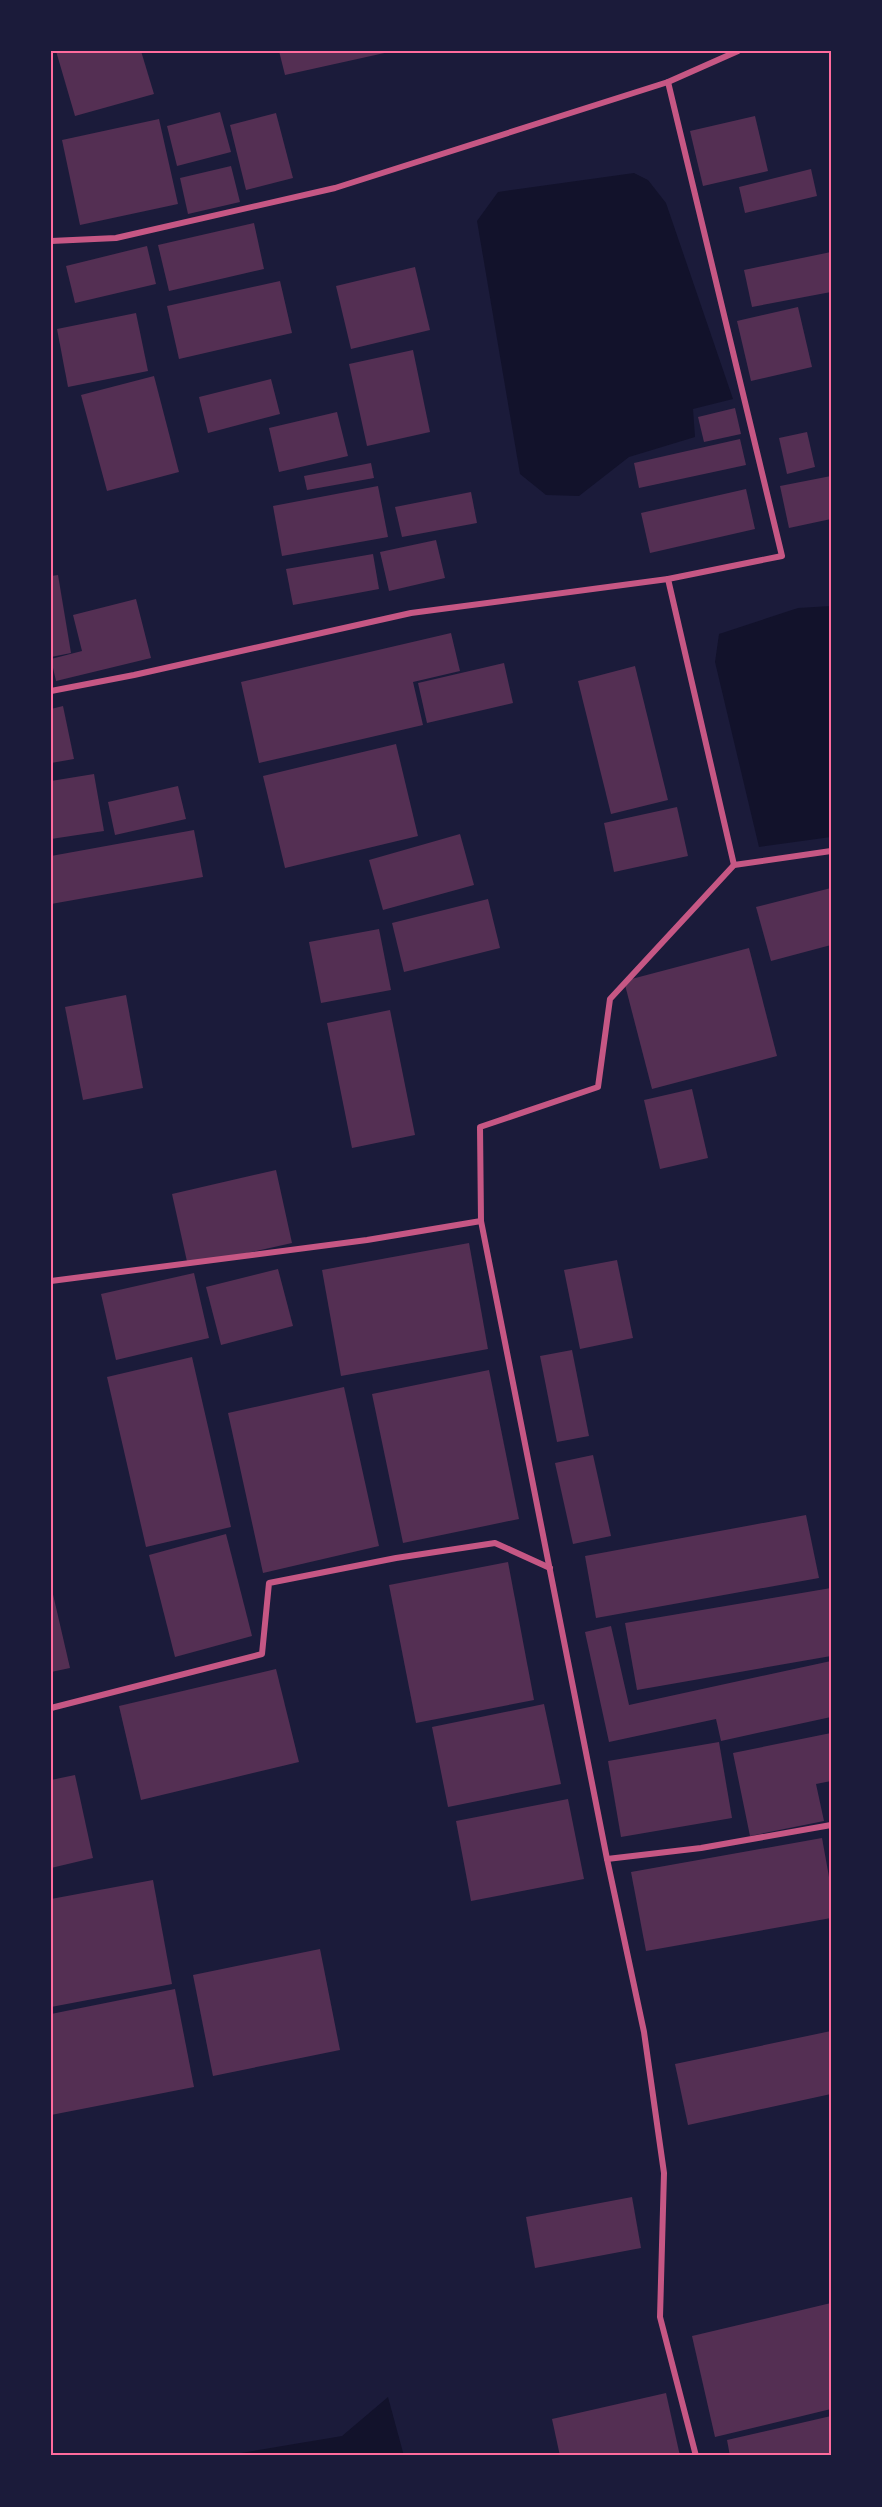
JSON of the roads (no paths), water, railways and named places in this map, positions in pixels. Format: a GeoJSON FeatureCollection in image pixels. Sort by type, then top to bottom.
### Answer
{"type":"FeatureCollection","features":[{"type":"Feature","properties":{"kind":"street"},"geometry":{"type":"LineString","coordinates":[[51,241],[116,238],[335,188],[668,82],[738,51]]}},
{"type":"Feature","properties":{"kind":"street"},"geometry":{"type":"LineString","coordinates":[[51,691],[134,675],[411,613],[668,579],[782,556],[668,82]]}},
{"type":"Feature","properties":{"kind":"street"},"geometry":{"type":"LineString","coordinates":[[668,579],[734,865]]}},
{"type":"Feature","properties":{"kind":"street"},"geometry":{"type":"LineString","coordinates":[[696,2456],[660,2317],[664,2173],[644,2032],[607,1858],[481,1221],[480,1127],[598,1087],[610,999],[734,865],[831,851]]}},
{"type":"Feature","properties":{"kind":"street"},"geometry":{"type":"LineString","coordinates":[[51,1281],[367,1240],[481,1221]]}},
{"type":"Feature","properties":{"kind":"street"},"geometry":{"type":"LineString","coordinates":[[51,1708],[262,1654],[269,1583],[396,1558],[495,1543],[550,1568]]}},
{"type":"Feature","properties":{"kind":"street"},"geometry":{"type":"LineString","coordinates":[[607,1858],[701,1848],[831,1825]]}}]}
